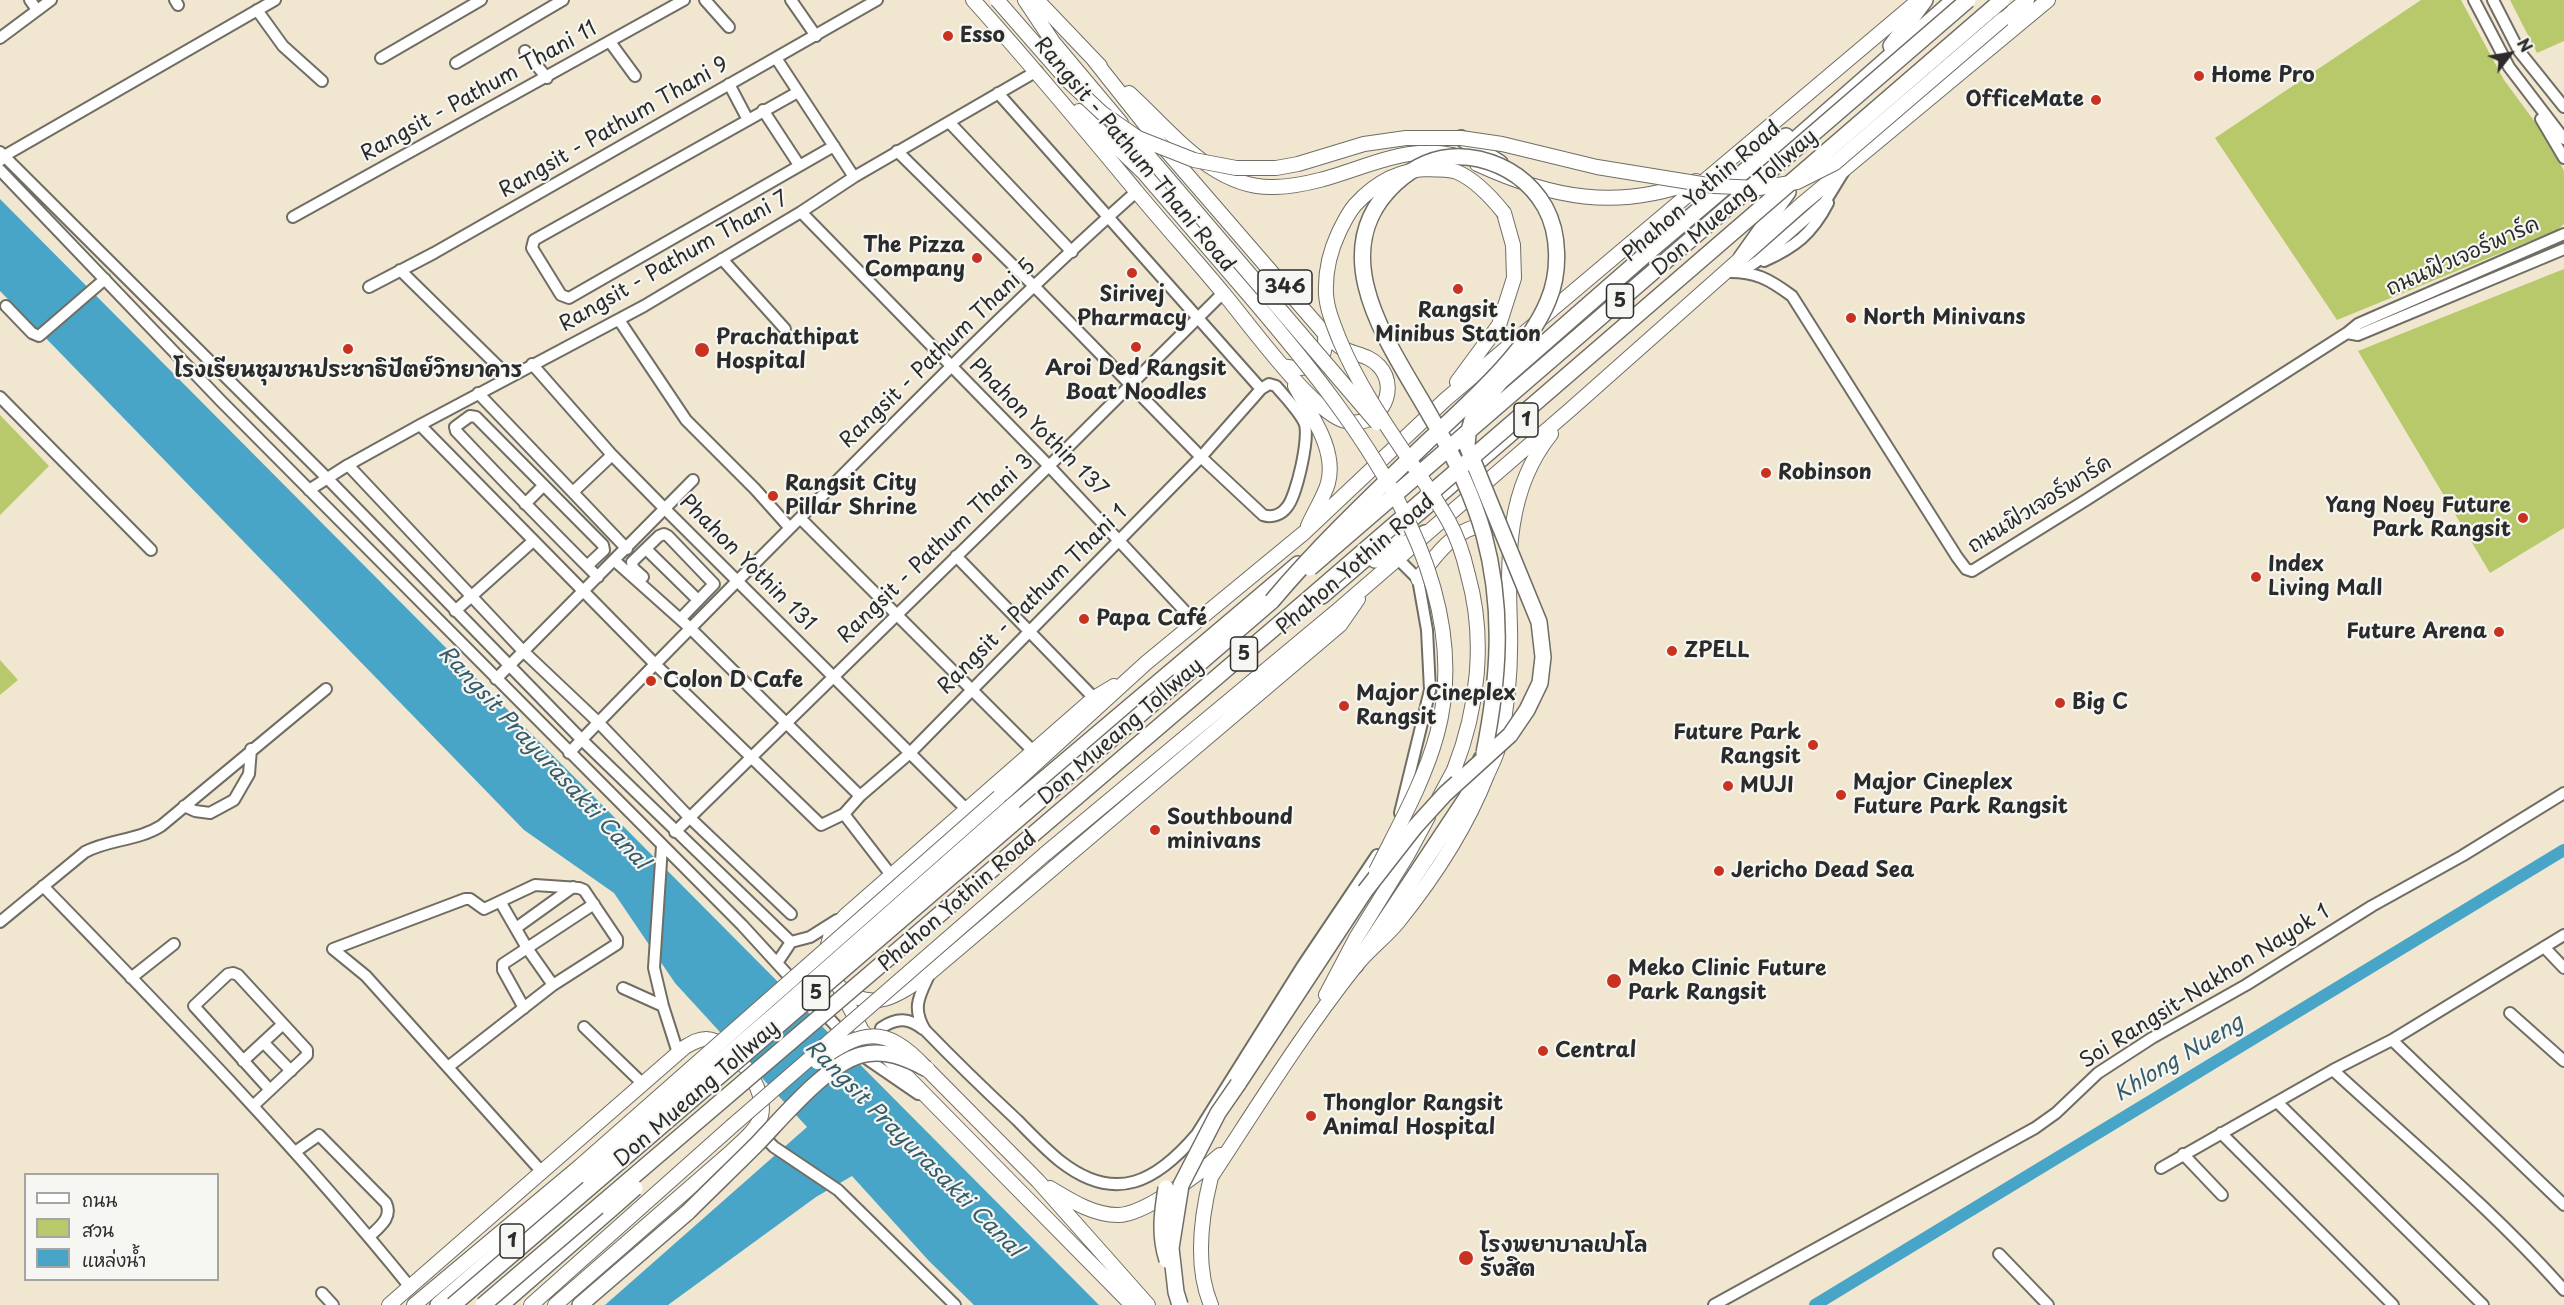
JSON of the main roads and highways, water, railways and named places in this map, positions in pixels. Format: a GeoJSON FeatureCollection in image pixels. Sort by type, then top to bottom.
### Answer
{"type":"FeatureCollection","features":[{"type":"Feature","properties":{"kind":"highway"},"geometry":{"type":"LineString","coordinates":[[1891,46],[1925,0]]}},
{"type":"Feature","properties":{"kind":"highway","name":"Don Mueang Tollway"},"geometry":{"type":"LineString","coordinates":[[453,1305],[1968,0]]}},
{"type":"Feature","properties":{"kind":"highway","name":"Don Mueang Tollway"},"geometry":{"type":"LineString","coordinates":[[483,1305],[1307,600],[2002,0]]}},
{"type":"Feature","properties":{"kind":"highway","name":"Phahon Yothin Road"},"geometry":{"type":"LineString","coordinates":[[501,1305],[813,1030],[1347,576],[2012,0]]}},
{"type":"Feature","properties":{"kind":"highway"},"geometry":{"type":"LineString","coordinates":[[1175,1286],[1171,1248],[1181,1185],[1218,1113],[1365,891],[1415,827],[1445,794],[1510,735],[1527,710],[1540,683],[1543,657],[1539,622],[1467,446],[1472,420],[1478,409],[1501,381],[1644,256],[1891,46],[1952,2]]}},
{"type":"Feature","properties":{"kind":"highway","name":"Phahon Yothin Road"},"geometry":{"type":"LineString","coordinates":[[438,1305],[583,1172],[788,1003],[1006,802],[1667,252],[1952,2]]}},
{"type":"Feature","properties":{"kind":"highway"},"geometry":{"type":"LineString","coordinates":[[1272,601],[1324,541],[1514,354],[1549,300],[1557,256],[1550,217],[1538,195],[1510,170],[1461,138]]}},
{"type":"Feature","properties":{"kind":"highway"},"geometry":{"type":"LineString","coordinates":[[1355,966],[1467,797],[1484,753],[1493,709],[1498,665],[1499,615],[1487,549],[1475,505],[1461,473],[1376,318],[1363,276],[1365,234],[1379,201],[1406,174],[1418,166],[1442,158],[1459,157],[1479,159],[1510,170]]}},
{"type":"Feature","properties":{"kind":"highway"},"geometry":{"type":"LineString","coordinates":[[1744,266],[1788,192]]}},
{"type":"Feature","properties":{"kind":"highway"},"geometry":{"type":"LineString","coordinates":[[1347,576],[1425,533]]}},
{"type":"Feature","properties":{"kind":"highway"},"geometry":{"type":"LineString","coordinates":[[580,1305],[688,1212],[831,1071],[860,1055],[876,1053],[904,1056],[927,1069]]}},
{"type":"Feature","properties":{"kind":"highway"},"geometry":{"type":"LineString","coordinates":[[1166,1188],[1161,1219],[1162,1244],[1180,1305]]}},
{"type":"Feature","properties":{"kind":"main road","name":"Rangsit - Pathum Thani Road"},"geometry":{"type":"LineString","coordinates":[[973,0],[1053,88],[1136,192],[1283,366]]}},
{"type":"Feature","properties":{"kind":"main road"},"geometry":{"type":"LineString","coordinates":[[997,0],[1067,80],[1102,113],[1138,138],[1194,160],[1236,168],[1276,168],[1298,164],[1364,144],[1406,138],[1461,138],[1502,144],[1597,167],[1714,186],[1759,188],[1797,182],[1835,163],[2027,0]]}},
{"type":"Feature","properties":{"kind":"main road"},"geometry":{"type":"LineString","coordinates":[[1025,0],[1053,42],[1351,391],[1423,480]]}},
{"type":"Feature","properties":{"kind":"main road","name":"346"},"geometry":{"type":"LineString","coordinates":[[1036,0],[1094,60],[1160,142],[1325,334],[1336,345],[1367,357],[1379,366],[1384,374],[1387,387],[1385,400],[1378,414],[1366,422],[1341,420],[1327,411],[1283,366]]}},
{"type":"Feature","properties":{"kind":"main road","name":"Phahon Yothin Road"},"geometry":{"type":"LineString","coordinates":[[1006,802],[1133,674],[1305,532],[1446,399],[1706,177],[1919,0]]}},
{"type":"Feature","properties":{"kind":"main road","name":"Phahon Yothin Road"},"geometry":{"type":"LineString","coordinates":[[531,1305],[732,1126],[1045,854],[1374,578],[1726,272],[1744,266],[1846,168],[2048,0]]}},
{"type":"Feature","properties":{"kind":"main road"},"geometry":{"type":"LineString","coordinates":[[1094,60],[1192,152],[1214,169],[1252,186],[1274,188],[1316,181],[1399,155],[1427,152],[1454,156],[1522,184],[1569,195],[1615,197],[1647,195],[1673,189],[1706,177]]}},
{"type":"Feature","properties":{"kind":"main road"},"geometry":{"type":"LineString","coordinates":[[1053,88],[1101,130],[1144,173],[1311,367],[1348,420],[1400,506],[1421,551],[1435,594],[1445,640],[1446,684],[1437,735],[1411,802],[1365,891]]}},
{"type":"Feature","properties":{"kind":"main road"},"geometry":{"type":"LineString","coordinates":[[1305,1036],[1356,938],[1408,854],[1454,771],[1463,748],[1478,670],[1478,626],[1468,575],[1449,523],[1364,390],[1332,321],[1326,295],[1328,268],[1334,243],[1350,210],[1372,186],[1398,174],[1427,169],[1456,171],[1486,192],[1504,213],[1513,245],[1514,278],[1498,325],[1446,399]]}},
{"type":"Feature","properties":{"kind":"main road"},"geometry":{"type":"LineString","coordinates":[[1283,366],[1303,369],[1321,361],[1325,350],[1325,334]]}},
{"type":"Feature","properties":{"kind":"main road"},"geometry":{"type":"LineString","coordinates":[[1283,366],[1316,423],[1328,453],[1328,482],[1305,532]]}},
{"type":"Feature","properties":{"kind":"main road"},"geometry":{"type":"LineString","coordinates":[[1211,1305],[1207,1295],[1202,1260],[1205,1199],[1211,1178],[1305,1036],[1355,966],[1397,922],[1451,850],[1474,808],[1500,743],[1509,683],[1510,536],[1519,494],[1528,470],[1543,444],[1571,409]]}},
{"type":"Feature","properties":{"kind":"main road"},"geometry":{"type":"LineString","coordinates":[[1418,579],[1444,546],[1469,530],[1492,526],[1510,536]]}},
{"type":"Feature","properties":{"kind":"main road"},"geometry":{"type":"LineString","coordinates":[[839,985],[854,998],[872,1001],[895,995],[931,972],[1340,625],[1374,578]]}},
{"type":"Feature","properties":{"kind":"main road"},"geometry":{"type":"LineString","coordinates":[[1132,1305],[862,1031],[827,962],[826,952],[832,930],[846,915],[1094,698],[1133,674]]}},
{"type":"Feature","properties":{"kind":"main road"},"geometry":{"type":"LineString","coordinates":[[1108,802],[1219,727]]}},
{"type":"Feature","properties":{"kind":"main road"},"geometry":{"type":"LineString","coordinates":[[732,1126],[830,1053],[856,1038],[869,1035],[893,1041],[914,1055],[1038,1181],[1148,1305]]}},
{"type":"Feature","properties":{"kind":"main road"},"geometry":{"type":"LineString","coordinates":[[389,1305],[642,1083],[694,1041],[710,1039],[730,1050],[759,1087],[763,1107],[761,1118],[755,1128],[732,1151],[555,1305]]}},
{"type":"Feature","properties":{"kind":"main road"},"geometry":{"type":"LineString","coordinates":[[1038,1181],[1083,1208],[1118,1216],[1144,1208],[1200,1173],[1232,1146]]}},
{"type":"Feature","properties":{"kind":"main road","name":"Phahon Yothin Road"},"geometry":{"type":"LineString","coordinates":[[414,1305],[583,1172]]}},
{"type":"Feature","properties":{"kind":"water","name":"Rangsit Prayurasakti Canal"},"geometry":{"type":"Polygon","coordinates":[[[0,199],[1099,1305],[974,1305],[929,1261],[852,1176],[816,1197],[668,1305],[605,1305],[807,1127],[675,983],[614,893],[524,830],[0,291],[0,199]]]}},
{"type":"Feature","properties":{"kind":"waterway","name":"Khlong Nueng"},"geometry":{"type":"LineString","coordinates":[[1815,1305],[2564,850]]}},
{"type":"Feature","properties":{"kind":"place","name":"Esso"},"geometry":{"type":"Point","coordinates":[948,36]}},
{"type":"Feature","properties":{"kind":"place","name":"Home Pro"},"geometry":{"type":"Point","coordinates":[2199,76]}},
{"type":"Feature","properties":{"kind":"place","name":"OfficeMate"},"geometry":{"type":"Point","coordinates":[2096,100]}},
{"type":"Feature","properties":{"kind":"place","name":"The Pizza Company"},"geometry":{"type":"Point","coordinates":[977,258]}},
{"type":"Feature","properties":{"kind":"place","name":"Sirivej Pharmacy"},"geometry":{"type":"Point","coordinates":[1132,273]}},
{"type":"Feature","properties":{"kind":"place","name":"Rangsit Minibus Station"},"geometry":{"type":"Point","coordinates":[1458,289]}},
{"type":"Feature","properties":{"kind":"place","name":"North Minivans"},"geometry":{"type":"Point","coordinates":[1851,318]}},
{"type":"Feature","properties":{"kind":"place","name":"Aroi Ded Rangsit Boat Noodles"},"geometry":{"type":"Point","coordinates":[1136,347]}},
{"type":"Feature","properties":{"kind":"place","name":"โรงเรียนชุมชนประชาธิปัตย์วิทยาคาร"},"geometry":{"type":"Point","coordinates":[348,349]}},
{"type":"Feature","properties":{"kind":"place","name":"Prachathipat Hospital"},"geometry":{"type":"Point","coordinates":[702,350]}},
{"type":"Feature","properties":{"kind":"place","name":"Robinson"},"geometry":{"type":"Point","coordinates":[1766,473]}},
{"type":"Feature","properties":{"kind":"place","name":"Rangsit City Pillar Shrine"},"geometry":{"type":"Point","coordinates":[773,496]}},
{"type":"Feature","properties":{"kind":"place","name":"Yang Noey Future Park Rangsit"},"geometry":{"type":"Point","coordinates":[2523,518]}},
{"type":"Feature","properties":{"kind":"place","name":"Index Living Mall"},"geometry":{"type":"Point","coordinates":[2256,577]}},
{"type":"Feature","properties":{"kind":"place","name":"Papa Café"},"geometry":{"type":"Point","coordinates":[1084,619]}},
{"type":"Feature","properties":{"kind":"place","name":"Future Arena"},"geometry":{"type":"Point","coordinates":[2499,632]}},
{"type":"Feature","properties":{"kind":"place","name":"ZPELL"},"geometry":{"type":"Point","coordinates":[1672,651]}},
{"type":"Feature","properties":{"kind":"place","name":"Colon D Cafe"},"geometry":{"type":"Point","coordinates":[651,681]}},
{"type":"Feature","properties":{"kind":"place","name":"Big C"},"geometry":{"type":"Point","coordinates":[2060,703]}},
{"type":"Feature","properties":{"kind":"place","name":"Major Cineplex Rangsit"},"geometry":{"type":"Point","coordinates":[1344,706]}},
{"type":"Feature","properties":{"kind":"place","name":"Future Park Rangsit"},"geometry":{"type":"Point","coordinates":[1813,745]}},
{"type":"Feature","properties":{"kind":"place","name":"MUJI"},"geometry":{"type":"Point","coordinates":[1728,786]}},
{"type":"Feature","properties":{"kind":"place","name":"Major Cineplex Future Park Rangsit"},"geometry":{"type":"Point","coordinates":[1841,795]}},
{"type":"Feature","properties":{"kind":"place","name":"Southbound minivans"},"geometry":{"type":"Point","coordinates":[1155,830]}},
{"type":"Feature","properties":{"kind":"place","name":"Jericho Dead Sea"},"geometry":{"type":"Point","coordinates":[1719,871]}},
{"type":"Feature","properties":{"kind":"place","name":"Meko Clinic Future Park Rangsit"},"geometry":{"type":"Point","coordinates":[1614,981]}},
{"type":"Feature","properties":{"kind":"place","name":"Central"},"geometry":{"type":"Point","coordinates":[1543,1051]}},
{"type":"Feature","properties":{"kind":"place","name":"Thonglor Rangsit Animal Hospital"},"geometry":{"type":"Point","coordinates":[1311,1116]}},
{"type":"Feature","properties":{"kind":"place","name":"โรงพยาบาลเปาโล รังสิต"},"geometry":{"type":"Point","coordinates":[1466,1258]}}]}
